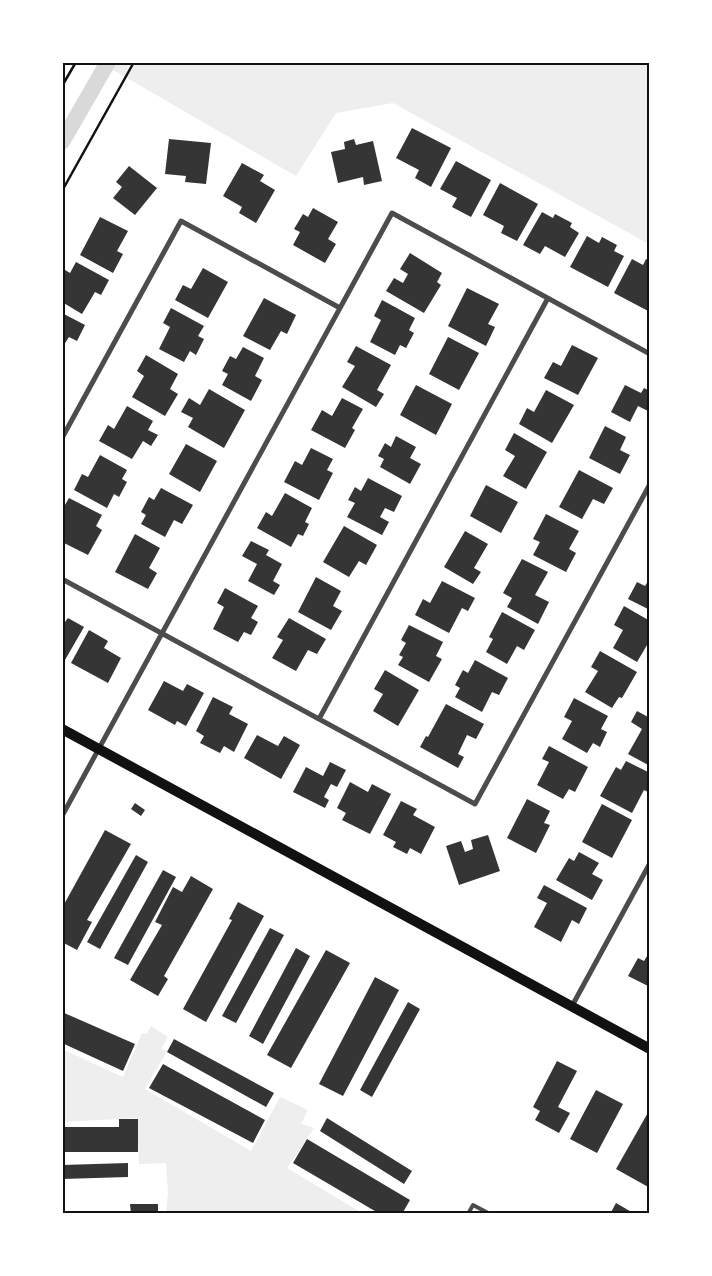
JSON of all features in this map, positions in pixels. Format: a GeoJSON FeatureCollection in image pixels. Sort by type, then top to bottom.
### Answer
{"type":"FeatureCollection","features":[{"type":"Feature","properties":{"kind":"main road"},"geometry":{"type":"LineString","coordinates":[[62,729],[650,1049]]}},
{"type":"Feature","properties":{"kind":"street"},"geometry":{"type":"LineString","coordinates":[[62,816],[392,213],[650,354]]}},
{"type":"Feature","properties":{"kind":"street"},"geometry":{"type":"LineString","coordinates":[[62,438],[181,221],[340,308]]}},
{"type":"Feature","properties":{"kind":"street"},"geometry":{"type":"LineString","coordinates":[[319,719],[548,298]]}},
{"type":"Feature","properties":{"kind":"street"},"geometry":{"type":"LineString","coordinates":[[62,579],[475,804],[650,484]]}},
{"type":"Feature","properties":{"kind":"street"},"geometry":{"type":"LineString","coordinates":[[572,1006],[650,863]]}},
{"type":"Feature","properties":{"kind":"lane"},"geometry":{"type":"LineString","coordinates":[[468,1214],[473,1204],[490,1214]]}},
{"type":"Feature","properties":{"kind":"path"},"geometry":{"type":"LineString","coordinates":[[62,86],[76,62]]}},
{"type":"Feature","properties":{"kind":"path"},"geometry":{"type":"LineString","coordinates":[[62,190],[134,62]]}},
{"type":"Feature","properties":{"kind":"shaded area"},"geometry":{"type":"Polygon","coordinates":[[[101,63],[649,63],[649,244],[393,103],[336,113],[296,176],[101,63]]]}},
{"type":"Feature","properties":{"kind":"shaded area"},"geometry":{"type":"Polygon","coordinates":[[[151,1026],[168,1037],[161,1049],[167,1051],[145,1089],[251,1151],[280,1097],[308,1110],[301,1124],[314,1128],[287,1168],[362,1213],[166,1213],[168,1193],[166,1163],[139,1164],[137,1118],[63,1122],[62,1049],[123,1077],[142,1033],[147,1034],[151,1026]]]}},
{"type":"Feature","properties":{"kind":"building"},"geometry":{"type":"Polygon","coordinates":[[[412,128],[451,148],[431,187],[415,178],[419,170],[396,158],[412,128]]]}},
{"type":"Feature","properties":{"kind":"building"},"geometry":{"type":"Polygon","coordinates":[[[169,139],[211,143],[206,184],[185,182],[186,176],[165,174],[169,139]]]}},
{"type":"Feature","properties":{"kind":"building"},"geometry":{"type":"Polygon","coordinates":[[[354,139],[356,145],[373,141],[382,181],[364,185],[363,177],[338,183],[331,152],[345,149],[344,142],[354,139]]]}},
{"type":"Feature","properties":{"kind":"building"},"geometry":{"type":"Polygon","coordinates":[[[456,161],[491,180],[471,217],[452,207],[457,198],[440,189],[456,161]]]}},
{"type":"Feature","properties":{"kind":"building"},"geometry":{"type":"Polygon","coordinates":[[[242,163],[264,175],[260,181],[275,190],[256,223],[239,213],[242,207],[223,196],[242,163]]]}},
{"type":"Feature","properties":{"kind":"building"},"geometry":{"type":"Polygon","coordinates":[[[129,166],[157,188],[135,215],[113,198],[122,187],[116,182],[129,166]]]}},
{"type":"Feature","properties":{"kind":"building"},"geometry":{"type":"Polygon","coordinates":[[[500,183],[538,204],[517,241],[501,233],[504,226],[483,215],[500,183]]]}},
{"type":"Feature","properties":{"kind":"building"},"geometry":{"type":"Polygon","coordinates":[[[313,208],[338,222],[328,239],[336,244],[325,263],[293,245],[300,232],[294,229],[303,214],[308,217],[313,208]]]}},
{"type":"Feature","properties":{"kind":"building"},"geometry":{"type":"Polygon","coordinates":[[[542,212],[553,218],[555,214],[572,223],[570,227],[579,233],[565,257],[545,246],[540,254],[523,245],[542,212]]]}},
{"type":"Feature","properties":{"kind":"building"},"geometry":{"type":"Polygon","coordinates":[[[100,217],[128,231],[117,251],[123,254],[113,273],[80,255],[100,217]]]}},
{"type":"Feature","properties":{"kind":"building"},"geometry":{"type":"Polygon","coordinates":[[[587,236],[599,243],[602,237],[617,245],[614,251],[624,256],[608,287],[570,267],[587,236]]]}},
{"type":"Feature","properties":{"kind":"building"},"geometry":{"type":"Polygon","coordinates":[[[410,253],[442,273],[437,282],[441,285],[424,313],[386,291],[394,278],[403,283],[408,274],[400,269],[410,253]]]}},
{"type":"Feature","properties":{"kind":"building"},"geometry":{"type":"Polygon","coordinates":[[[632,259],[643,265],[646,259],[650,261],[650,312],[614,293],[632,259]]]}},
{"type":"Feature","properties":{"kind":"building"},"geometry":{"type":"Polygon","coordinates":[[[76,262],[109,280],[101,295],[95,292],[82,314],[62,302],[62,274],[65,270],[70,273],[76,262]]]}},
{"type":"Feature","properties":{"kind":"building"},"geometry":{"type":"Polygon","coordinates":[[[203,268],[228,282],[208,318],[175,300],[183,285],[191,289],[203,268]]]}},
{"type":"Feature","properties":{"kind":"building"},"geometry":{"type":"Polygon","coordinates":[[[467,288],[499,304],[488,324],[495,327],[486,346],[448,326],[467,288]]]}},
{"type":"Feature","properties":{"kind":"building"},"geometry":{"type":"Polygon","coordinates":[[[264,298],[296,315],[287,334],[281,331],[270,350],[243,336],[264,298]]]}},
{"type":"Feature","properties":{"kind":"building"},"geometry":{"type":"Polygon","coordinates":[[[382,300],[415,318],[409,330],[414,333],[406,348],[400,345],[395,355],[370,342],[381,320],[374,316],[382,300]]]}},
{"type":"Feature","properties":{"kind":"building"},"geometry":{"type":"Polygon","coordinates":[[[171,308],[204,326],[198,336],[204,339],[196,355],[190,351],[184,362],[159,349],[170,327],[163,323],[171,308]]]}},
{"type":"Feature","properties":{"kind":"building"},"geometry":{"type":"Polygon","coordinates":[[[62,313],[85,325],[77,341],[69,337],[62,348],[62,313]]]}},
{"type":"Feature","properties":{"kind":"building"},"geometry":{"type":"Polygon","coordinates":[[[448,337],[479,353],[459,390],[429,374],[448,337]]]}},
{"type":"Feature","properties":{"kind":"building"},"geometry":{"type":"Polygon","coordinates":[[[572,345],[598,358],[578,395],[544,378],[553,362],[561,366],[572,345]]]}},
{"type":"Feature","properties":{"kind":"building"},"geometry":{"type":"Polygon","coordinates":[[[356,346],[391,365],[377,390],[384,394],[376,407],[342,387],[355,366],[347,362],[356,346]]]}},
{"type":"Feature","properties":{"kind":"building"},"geometry":{"type":"Polygon","coordinates":[[[243,347],[264,358],[255,376],[262,380],[251,401],[222,385],[228,374],[222,371],[230,356],[236,359],[243,347]]]}},
{"type":"Feature","properties":{"kind":"building"},"geometry":{"type":"Polygon","coordinates":[[[146,355],[178,374],[170,389],[178,394],[165,416],[132,397],[144,376],[137,371],[146,355]]]}},
{"type":"Feature","properties":{"kind":"building"},"geometry":{"type":"Polygon","coordinates":[[[416,385],[452,404],[436,435],[400,415],[416,385]]]}},
{"type":"Feature","properties":{"kind":"building"},"geometry":{"type":"Polygon","coordinates":[[[625,385],[641,393],[644,388],[650,391],[650,412],[638,406],[630,422],[611,412],[625,385]]]}},
{"type":"Feature","properties":{"kind":"building"},"geometry":{"type":"Polygon","coordinates":[[[209,389],[245,410],[224,448],[188,427],[193,418],[181,412],[189,398],[200,405],[209,389]]]}},
{"type":"Feature","properties":{"kind":"building"},"geometry":{"type":"Polygon","coordinates":[[[546,390],[574,405],[552,443],[519,424],[527,408],[534,412],[546,390]]]}},
{"type":"Feature","properties":{"kind":"building"},"geometry":{"type":"Polygon","coordinates":[[[342,398],[363,409],[352,428],[355,430],[345,448],[311,430],[322,410],[332,416],[342,398]]]}},
{"type":"Feature","properties":{"kind":"building"},"geometry":{"type":"Polygon","coordinates":[[[127,406],[153,421],[148,430],[158,435],[151,446],[143,441],[132,459],[99,441],[108,425],[114,429],[127,406]]]}},
{"type":"Feature","properties":{"kind":"building"},"geometry":{"type":"Polygon","coordinates":[[[605,426],[626,437],[620,450],[630,455],[620,474],[589,458],[605,426]]]}},
{"type":"Feature","properties":{"kind":"building"},"geometry":{"type":"Polygon","coordinates":[[[514,433],[547,452],[526,489],[503,476],[515,456],[505,450],[514,433]]]}},
{"type":"Feature","properties":{"kind":"building"},"geometry":{"type":"Polygon","coordinates":[[[396,436],[416,447],[410,458],[421,464],[410,484],[380,467],[384,459],[378,456],[385,443],[391,447],[396,436]]]}},
{"type":"Feature","properties":{"kind":"building"},"geometry":{"type":"Polygon","coordinates":[[[186,444],[217,461],[200,492],[169,474],[186,444]]]}},
{"type":"Feature","properties":{"kind":"building"},"geometry":{"type":"Polygon","coordinates":[[[311,448],[333,459],[327,470],[333,473],[319,500],[284,482],[295,461],[302,465],[311,448]]]}},
{"type":"Feature","properties":{"kind":"building"},"geometry":{"type":"Polygon","coordinates":[[[100,455],[127,470],[122,479],[127,482],[119,497],[114,494],[107,508],[74,490],[82,474],[88,477],[100,455]]]}},
{"type":"Feature","properties":{"kind":"building"},"geometry":{"type":"Polygon","coordinates":[[[579,470],[613,488],[604,504],[593,499],[582,519],[559,507],[579,470]]]}},
{"type":"Feature","properties":{"kind":"building"},"geometry":{"type":"Polygon","coordinates":[[[368,478],[402,496],[394,512],[385,508],[380,517],[389,522],[382,535],[347,517],[355,503],[348,500],[355,487],[361,491],[368,478]]]}},
{"type":"Feature","properties":{"kind":"building"},"geometry":{"type":"Polygon","coordinates":[[[486,485],[518,502],[501,533],[470,516],[486,485]]]}},
{"type":"Feature","properties":{"kind":"building"},"geometry":{"type":"Polygon","coordinates":[[[161,488],[193,505],[182,524],[174,520],[165,537],[141,524],[146,515],[141,512],[149,497],[154,500],[161,488]]]}},
{"type":"Feature","properties":{"kind":"building"},"geometry":{"type":"Polygon","coordinates":[[[285,493],[312,508],[305,522],[309,524],[303,536],[298,534],[291,547],[257,528],[266,512],[272,516],[285,493]]]}},
{"type":"Feature","properties":{"kind":"building"},"geometry":{"type":"Polygon","coordinates":[[[69,498],[102,515],[96,526],[102,530],[88,555],[62,542],[62,510],[69,498]]]}},
{"type":"Feature","properties":{"kind":"building"},"geometry":{"type":"Polygon","coordinates":[[[546,514],[579,531],[569,549],[576,553],[566,572],[533,555],[540,542],[533,539],[546,514]]]}},
{"type":"Feature","properties":{"kind":"building"},"geometry":{"type":"Polygon","coordinates":[[[344,526],[377,545],[366,565],[359,561],[349,577],[323,562],[344,526]]]}},
{"type":"Feature","properties":{"kind":"building"},"geometry":{"type":"Polygon","coordinates":[[[465,531],[488,544],[474,568],[481,572],[473,584],[444,567],[465,531]]]}},
{"type":"Feature","properties":{"kind":"building"},"geometry":{"type":"Polygon","coordinates":[[[135,534],[160,548],[149,568],[157,573],[148,589],[115,572],[135,534]]]}},
{"type":"Feature","properties":{"kind":"building"},"geometry":{"type":"Polygon","coordinates":[[[251,541],[269,550],[266,555],[282,564],[273,581],[280,585],[274,595],[248,581],[257,564],[242,556],[251,541]]]}},
{"type":"Feature","properties":{"kind":"building"},"geometry":{"type":"Polygon","coordinates":[[[522,559],[548,572],[535,595],[549,602],[538,624],[507,607],[512,598],[503,593],[522,559]]]}},
{"type":"Feature","properties":{"kind":"building"},"geometry":{"type":"Polygon","coordinates":[[[316,577],[341,591],[333,606],[342,611],[331,630],[298,612],[316,577]]]}},
{"type":"Feature","properties":{"kind":"building"},"geometry":{"type":"Polygon","coordinates":[[[650,578],[650,610],[628,599],[637,582],[645,586],[650,578]]]}},
{"type":"Feature","properties":{"kind":"building"},"geometry":{"type":"Polygon","coordinates":[[[442,581],[475,598],[468,611],[462,608],[449,633],[415,615],[423,599],[430,603],[442,581]]]}},
{"type":"Feature","properties":{"kind":"building"},"geometry":{"type":"Polygon","coordinates":[[[225,588],[258,606],[251,618],[258,622],[251,635],[244,632],[238,642],[213,629],[224,607],[217,603],[225,588]]]}},
{"type":"Feature","properties":{"kind":"building"},"geometry":{"type":"Polygon","coordinates":[[[624,606],[650,621],[650,640],[637,662],[613,648],[623,630],[614,625],[624,606]]]}},
{"type":"Feature","properties":{"kind":"building"},"geometry":{"type":"Polygon","coordinates":[[[502,612],[535,630],[524,650],[517,646],[507,664],[486,652],[493,639],[489,637],[502,612]]]}},
{"type":"Feature","properties":{"kind":"building"},"geometry":{"type":"Polygon","coordinates":[[[68,618],[84,627],[65,660],[62,658],[62,626],[68,618]]]}},
{"type":"Feature","properties":{"kind":"building"},"geometry":{"type":"Polygon","coordinates":[[[289,618],[326,639],[317,654],[308,650],[296,671],[272,658],[283,640],[277,637],[289,618]]]}},
{"type":"Feature","properties":{"kind":"building"},"geometry":{"type":"Polygon","coordinates":[[[409,625],[443,642],[436,656],[442,659],[429,682],[398,665],[403,657],[399,655],[406,643],[401,640],[409,625]]]}},
{"type":"Feature","properties":{"kind":"building"},"geometry":{"type":"Polygon","coordinates":[[[89,630],[108,641],[104,648],[121,658],[108,683],[71,663],[89,630]]]}},
{"type":"Feature","properties":{"kind":"building"},"geometry":{"type":"Polygon","coordinates":[[[600,651],[637,672],[622,698],[619,697],[612,708],[585,692],[598,671],[591,667],[600,651]]]}},
{"type":"Feature","properties":{"kind":"building"},"geometry":{"type":"Polygon","coordinates":[[[475,660],[508,678],[499,695],[492,692],[482,712],[455,697],[460,688],[455,685],[463,670],[468,673],[475,660]]]}},
{"type":"Feature","properties":{"kind":"building"},"geometry":{"type":"Polygon","coordinates":[[[385,670],[419,690],[398,726],[373,711],[383,694],[374,689],[385,670]]]}},
{"type":"Feature","properties":{"kind":"building"},"geometry":{"type":"Polygon","coordinates":[[[164,681],[183,691],[187,684],[204,693],[186,726],[177,721],[175,725],[148,710],[164,681]]]}},
{"type":"Feature","properties":{"kind":"building"},"geometry":{"type":"Polygon","coordinates":[[[213,697],[233,707],[229,714],[248,724],[234,752],[224,746],[220,753],[200,743],[204,736],[196,731],[213,697]]]}},
{"type":"Feature","properties":{"kind":"building"},"geometry":{"type":"Polygon","coordinates":[[[574,698],[608,716],[601,729],[607,732],[600,747],[593,743],[587,753],[562,739],[572,721],[564,717],[574,698]]]}},
{"type":"Feature","properties":{"kind":"building"},"geometry":{"type":"Polygon","coordinates":[[[446,704],[484,724],[476,739],[467,735],[458,754],[464,757],[458,768],[420,747],[426,736],[428,737],[446,704]]]}},
{"type":"Feature","properties":{"kind":"building"},"geometry":{"type":"Polygon","coordinates":[[[637,711],[650,718],[650,766],[628,754],[642,729],[631,722],[637,711]]]}},
{"type":"Feature","properties":{"kind":"building"},"geometry":{"type":"Polygon","coordinates":[[[257,735],[278,746],[284,736],[300,745],[281,779],[244,758],[257,735]]]}},
{"type":"Feature","properties":{"kind":"building"},"geometry":{"type":"Polygon","coordinates":[[[549,746],[588,767],[575,792],[569,789],[563,799],[537,785],[549,762],[542,759],[549,746]]]}},
{"type":"Feature","properties":{"kind":"building"},"geometry":{"type":"Polygon","coordinates":[[[626,761],[650,773],[650,793],[644,790],[632,813],[600,796],[616,767],[621,770],[626,761]]]}},
{"type":"Feature","properties":{"kind":"building"},"geometry":{"type":"Polygon","coordinates":[[[330,762],[346,770],[337,787],[331,784],[324,797],[329,800],[325,808],[293,792],[306,767],[323,776],[330,762]]]}},
{"type":"Feature","properties":{"kind":"building"},"geometry":{"type":"Polygon","coordinates":[[[350,782],[368,792],[372,784],[391,794],[370,834],[342,820],[346,813],[337,808],[350,782]]]}},
{"type":"Feature","properties":{"kind":"building"},"geometry":{"type":"Polygon","coordinates":[[[527,799],[550,811],[544,823],[550,825],[536,853],[507,838],[527,799]]]}},
{"type":"Feature","properties":{"kind":"building"},"geometry":{"type":"Polygon","coordinates":[[[401,801],[417,809],[413,815],[435,827],[421,854],[410,848],[407,854],[393,847],[396,842],[383,835],[401,801]]]}},
{"type":"Feature","properties":{"kind":"building"},"geometry":{"type":"Polygon","coordinates":[[[135,803],[145,810],[141,816],[131,809],[135,803]]]}},
{"type":"Feature","properties":{"kind":"building"},"geometry":{"type":"Polygon","coordinates":[[[602,804],[632,820],[612,858],[582,842],[602,804]]]}},
{"type":"Feature","properties":{"kind":"building"},"geometry":{"type":"Polygon","coordinates":[[[105,830],[131,844],[87,920],[92,922],[77,950],[62,942],[62,908],[105,830]]]}},
{"type":"Feature","properties":{"kind":"building"},"geometry":{"type":"Polygon","coordinates":[[[488,835],[500,871],[459,885],[446,846],[461,841],[465,852],[473,849],[471,840],[488,835]]]}},
{"type":"Feature","properties":{"kind":"building"},"geometry":{"type":"Polygon","coordinates":[[[579,852],[599,863],[592,874],[603,880],[592,900],[556,880],[569,858],[574,861],[579,852]]]}},
{"type":"Feature","properties":{"kind":"building"},"geometry":{"type":"Polygon","coordinates":[[[136,855],[148,862],[100,949],[87,942],[136,855]]]}},
{"type":"Feature","properties":{"kind":"building"},"geometry":{"type":"Polygon","coordinates":[[[163,870],[176,877],[128,965],[114,958],[163,870]]]}},
{"type":"Feature","properties":{"kind":"building"},"geometry":{"type":"Polygon","coordinates":[[[191,876],[213,889],[164,976],[168,979],[158,996],[130,980],[162,925],[155,922],[173,887],[182,892],[191,876]]]}},
{"type":"Feature","properties":{"kind":"building"},"geometry":{"type":"Polygon","coordinates":[[[544,885],[587,908],[579,924],[572,920],[561,942],[534,927],[547,903],[537,898],[544,885]]]}},
{"type":"Feature","properties":{"kind":"building"},"geometry":{"type":"Polygon","coordinates":[[[238,902],[264,916],[206,1022],[183,1009],[232,920],[229,919],[238,902]]]}},
{"type":"Feature","properties":{"kind":"building"},"geometry":{"type":"Polygon","coordinates":[[[270,928],[284,935],[236,1023],[222,1016],[270,928]]]}},
{"type":"Feature","properties":{"kind":"building"},"geometry":{"type":"Polygon","coordinates":[[[296,948],[310,956],[263,1044],[249,1036],[296,948]]]}},
{"type":"Feature","properties":{"kind":"building"},"geometry":{"type":"Polygon","coordinates":[[[326,950],[350,963],[291,1068],[267,1055],[326,950]]]}},
{"type":"Feature","properties":{"kind":"building"},"geometry":{"type":"Polygon","coordinates":[[[650,951],[650,987],[628,976],[638,958],[644,961],[650,951]]]}},
{"type":"Feature","properties":{"kind":"building"},"geometry":{"type":"Polygon","coordinates":[[[375,977],[399,990],[343,1096],[319,1084],[375,977]]]}},
{"type":"Feature","properties":{"kind":"building"},"geometry":{"type":"Polygon","coordinates":[[[408,1002],[420,1009],[372,1097],[360,1090],[408,1002]]]}},
{"type":"Feature","properties":{"kind":"building"},"geometry":{"type":"Polygon","coordinates":[[[62,1012],[135,1044],[123,1071],[62,1043],[62,1012]]]}},
{"type":"Feature","properties":{"kind":"building"},"geometry":{"type":"Polygon","coordinates":[[[174,1039],[274,1093],[266,1107],[167,1052],[174,1039]]]}},
{"type":"Feature","properties":{"kind":"building"},"geometry":{"type":"Polygon","coordinates":[[[557,1061],[577,1071],[558,1107],[570,1113],[559,1133],[535,1120],[540,1111],[533,1107],[557,1061]]]}},
{"type":"Feature","properties":{"kind":"building"},"geometry":{"type":"Polygon","coordinates":[[[163,1064],[265,1120],[253,1143],[149,1088],[163,1064]]]}},
{"type":"Feature","properties":{"kind":"building"},"geometry":{"type":"Polygon","coordinates":[[[596,1090],[623,1104],[597,1153],[570,1139],[596,1090]]]}},
{"type":"Feature","properties":{"kind":"building"},"geometry":{"type":"Polygon","coordinates":[[[650,1109],[650,1188],[616,1169],[650,1109]]]}},
{"type":"Feature","properties":{"kind":"building"},"geometry":{"type":"Polygon","coordinates":[[[327,1118],[412,1171],[404,1184],[320,1131],[327,1118]]]}},
{"type":"Feature","properties":{"kind":"building"},"geometry":{"type":"Polygon","coordinates":[[[119,1119],[138,1119],[138,1152],[62,1152],[62,1127],[119,1127],[119,1119]]]}},
{"type":"Feature","properties":{"kind":"building"},"geometry":{"type":"Polygon","coordinates":[[[307,1139],[410,1200],[402,1214],[380,1214],[293,1163],[307,1139]]]}},
{"type":"Feature","properties":{"kind":"building"},"geometry":{"type":"Polygon","coordinates":[[[128,1163],[128,1177],[62,1179],[62,1165],[128,1163]]]}},
{"type":"Feature","properties":{"kind":"building"},"geometry":{"type":"Polygon","coordinates":[[[616,1203],[635,1214],[610,1214],[616,1203]]]}},
{"type":"Feature","properties":{"kind":"building"},"geometry":{"type":"Polygon","coordinates":[[[130,1204],[158,1204],[158,1214],[131,1214],[130,1204]]]}},
{"type":"Feature","properties":{"kind":"waterway"},"geometry":{"type":"LineString","coordinates":[[62,142],[108,62]]}}]}
